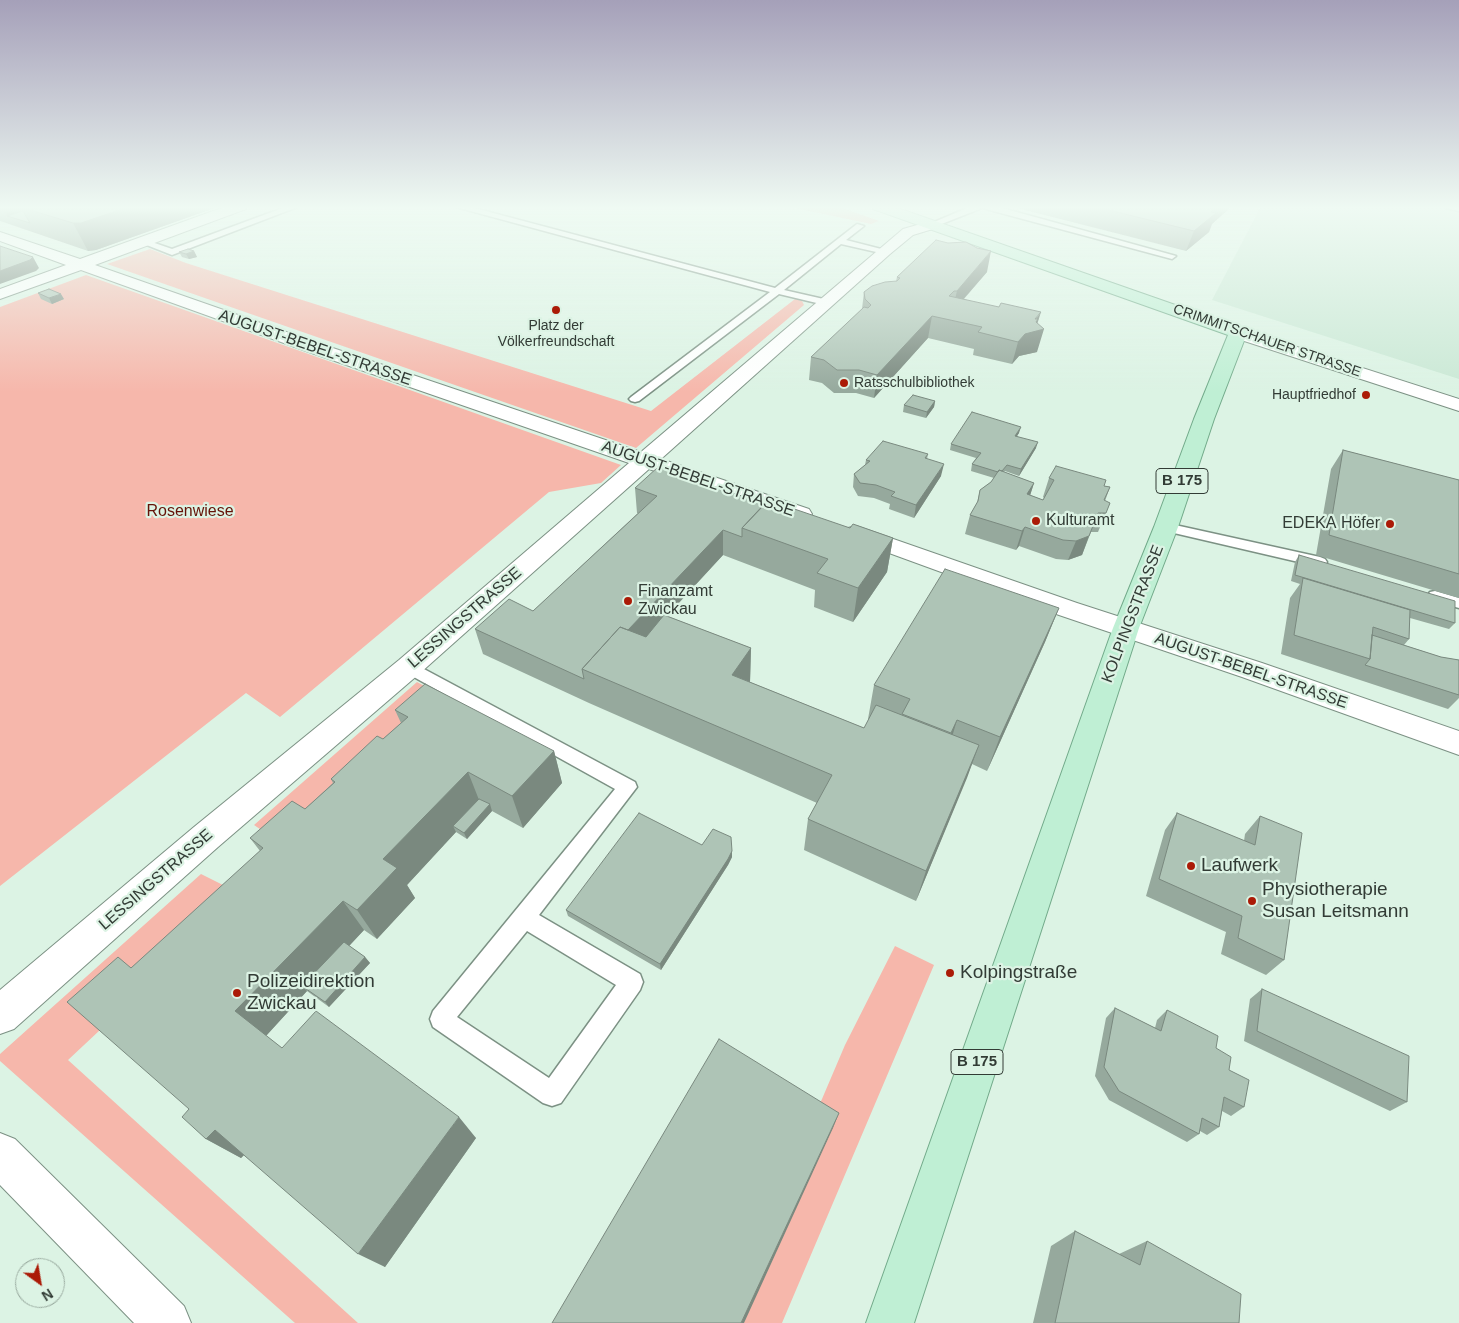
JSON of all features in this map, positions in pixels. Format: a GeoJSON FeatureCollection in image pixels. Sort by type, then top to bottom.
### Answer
{"type":"FeatureCollection","features":[{"type":"Feature","properties":{"kind":"main road","name":"CRIMMITSCHAUER STRASSE"},"geometry":{"type":"LineString","coordinates":[[1054,268],[1238,333]]}},
{"type":"Feature","properties":{"kind":"main road","name":"KOLPINGSTRASSE"},"geometry":{"type":"LineString","coordinates":[[890,1323],[1126,628],[1166,527],[1204,420],[1238,333]]}},
{"type":"Feature","properties":{"kind":"street"},"geometry":{"type":"LineString","coordinates":[[0,294],[74,268]]}},
{"type":"Feature","properties":{"kind":"street","name":"AUGUST-BEBEL-STRASSE"},"geometry":{"type":"LineString","coordinates":[[84,268],[1459,743]]}},
{"type":"Feature","properties":{"kind":"street","name":"LESSINGSTRASSE"},"geometry":{"type":"LineString","coordinates":[[0,1015],[206,837],[409,666],[865,268]]}},
{"type":"Feature","properties":{"kind":"street","name":"CRIMMITSCHAUER STRASSE"},"geometry":{"type":"LineString","coordinates":[[1238,333],[1459,405]]}},
{"type":"Feature","properties":{"kind":"street"},"geometry":{"type":"LineString","coordinates":[[0,1154],[167,1323]]}},
{"type":"Feature","properties":{"kind":"lane"},"geometry":{"type":"LineString","coordinates":[[689,268],[825,302]]}},
{"type":"Feature","properties":{"kind":"lane"},"geometry":{"type":"LineString","coordinates":[[635,399],[806,268]]}},
{"type":"Feature","properties":{"kind":"lane"},"geometry":{"type":"LineString","coordinates":[[1166,527],[1301,556],[1338,567]]}},
{"type":"Feature","properties":{"kind":"lane"},"geometry":{"type":"LineString","coordinates":[[1422,592],[1459,603]]}},
{"type":"Feature","properties":{"kind":"lane"},"geometry":{"type":"LineString","coordinates":[[409,666],[628,787],[441,1019],[552,1094],[632,982],[524,918]]}},
{"type":"Feature","properties":{"kind":"shaded area"},"geometry":{"type":"Polygon","coordinates":[[[1229,268],[1459,268],[1459,379],[1212,300],[1229,268]]]}},
{"type":"Feature","properties":{"kind":"green space"},"geometry":{"type":"Polygon","coordinates":[[[118,268],[201,268],[651,411],[795,299],[802,301],[804,305],[636,448],[118,268]]]}},
{"type":"Feature","properties":{"kind":"green space","name":"Rosenwiese"},"geometry":{"type":"Polygon","coordinates":[[[86,275],[621,465],[601,483],[549,492],[280,717],[246,693],[0,886],[0,307],[86,275]]]}},
{"type":"Feature","properties":{"kind":"green space"},"geometry":{"type":"Polygon","coordinates":[[[417,682],[447,698],[285,846],[254,825],[417,682]]]}},
{"type":"Feature","properties":{"kind":"green space"},"geometry":{"type":"Polygon","coordinates":[[[201,874],[225,886],[241,898],[68,1060],[358,1323],[295,1323],[0,1061],[0,1054],[201,874]]]}},
{"type":"Feature","properties":{"kind":"green space"},"geometry":{"type":"Polygon","coordinates":[[[895,946],[934,965],[782,1323],[717,1323],[822,1099],[845,1045],[895,946]]]}},
{"type":"Feature","properties":{"kind":"building"},"geometry":{"type":"Polygon","coordinates":[[[907,268],[977,268],[957,291],[954,291],[949,296],[999,307],[1001,303],[1041,312],[1035,319],[1038,319],[1036,322],[1044,329],[1025,334],[1018,342],[978,332],[982,327],[932,316],[877,375],[859,370],[837,370],[824,360],[811,357],[864,307],[868,308],[871,305],[865,299],[864,292],[872,286],[897,281],[900,278],[897,277],[907,268]]]}},
{"type":"Feature","properties":{"kind":"building"},"geometry":{"type":"Polygon","coordinates":[[[49,289],[61,294],[49,298],[38,293],[49,289]]]}},
{"type":"Feature","properties":{"kind":"building"},"geometry":{"type":"Polygon","coordinates":[[[913,395],[935,401],[927,412],[904,405],[913,395]]]}},
{"type":"Feature","properties":{"kind":"building"},"geometry":{"type":"Polygon","coordinates":[[[972,412],[1021,427],[1015,436],[1038,442],[1021,469],[1007,465],[1002,471],[999,470],[998,472],[972,464],[981,453],[951,444],[972,412]]]}},
{"type":"Feature","properties":{"kind":"building"},"geometry":{"type":"Polygon","coordinates":[[[883,441],[928,454],[925,458],[944,464],[916,505],[891,496],[895,492],[876,485],[860,483],[854,474],[870,461],[866,460],[883,441]]]}},
{"type":"Feature","properties":{"kind":"building","name":"EDEKA Höfer"},"geometry":{"type":"Polygon","coordinates":[[[1343,450],[1459,480],[1459,574],[1329,535],[1343,450]]]}},
{"type":"Feature","properties":{"kind":"building","name":"Kulturamt"},"geometry":{"type":"Polygon","coordinates":[[[1056,466],[1106,480],[1104,486],[1110,487],[1104,500],[1110,503],[1106,513],[1098,513],[1089,536],[1076,541],[1063,540],[1025,527],[1022,531],[970,515],[978,501],[980,490],[991,482],[999,470],[1034,483],[1027,494],[1043,500],[1054,480],[1049,478],[1056,466]]]}},
{"type":"Feature","properties":{"kind":"building","name":"Finanzamt Zwickau"},"geometry":{"type":"Polygon","coordinates":[[[658,467],[765,504],[742,528],[742,537],[723,530],[628,630],[620,627],[582,669],[584,679],[475,629],[509,599],[533,611],[657,496],[635,488],[658,467]]]}},
{"type":"Feature","properties":{"kind":"building"},"geometry":{"type":"Polygon","coordinates":[[[768,500],[850,528],[853,524],[893,538],[858,588],[817,573],[828,559],[742,528],[768,500]]]}},
{"type":"Feature","properties":{"kind":"building"},"geometry":{"type":"Polygon","coordinates":[[[1299,555],[1455,601],[1455,623],[1295,575],[1299,555]]]}},
{"type":"Feature","properties":{"kind":"building"},"geometry":{"type":"Polygon","coordinates":[[[945,569],[1059,608],[1000,737],[957,720],[951,733],[902,714],[910,699],[874,685],[945,569]]]}},
{"type":"Feature","properties":{"kind":"building"},"geometry":{"type":"Polygon","coordinates":[[[1303,578],[1410,610],[1409,639],[1373,627],[1370,659],[1294,635],[1303,578]]]}},
{"type":"Feature","properties":{"kind":"building"},"geometry":{"type":"Polygon","coordinates":[[[664,615],[751,648],[732,675],[864,728],[876,705],[979,745],[926,871],[808,819],[832,775],[582,669],[620,627],[646,637],[664,615]]]}},
{"type":"Feature","properties":{"kind":"building"},"geometry":{"type":"Polygon","coordinates":[[[1372,635],[1441,657],[1459,660],[1459,695],[1365,665],[1370,659],[1372,635]]]}},
{"type":"Feature","properties":{"kind":"building","name":"Polizeidirektion Zwickau"},"geometry":{"type":"Polygon","coordinates":[[[425,684],[554,751],[512,796],[468,772],[383,859],[397,868],[357,910],[343,901],[235,1011],[282,1048],[316,1011],[459,1117],[358,1254],[215,1130],[206,1139],[182,1117],[189,1109],[67,1002],[118,957],[131,968],[263,848],[250,838],[292,801],[305,809],[335,782],[331,779],[377,736],[383,739],[408,717],[395,710],[425,684]]]}},
{"type":"Feature","properties":{"kind":"building"},"geometry":{"type":"Polygon","coordinates":[[[479,799],[490,804],[464,833],[453,826],[479,799]]]}},
{"type":"Feature","properties":{"kind":"building"},"geometry":{"type":"Polygon","coordinates":[[[639,813],[702,845],[713,829],[731,837],[732,851],[728,859],[660,964],[566,910],[639,813]]]}},
{"type":"Feature","properties":{"kind":"building"},"geometry":{"type":"Polygon","coordinates":[[[1177,813],[1255,845],[1260,816],[1302,833],[1284,960],[1238,938],[1242,916],[1159,879],[1177,813]]]}},
{"type":"Feature","properties":{"kind":"building"},"geometry":{"type":"Polygon","coordinates":[[[344,942],[365,957],[325,1002],[302,986],[344,942]]]}},
{"type":"Feature","properties":{"kind":"building"},"geometry":{"type":"Polygon","coordinates":[[[1262,989],[1409,1056],[1407,1102],[1257,1031],[1262,989]]]}},
{"type":"Feature","properties":{"kind":"building"},"geometry":{"type":"Polygon","coordinates":[[[1115,1008],[1161,1031],[1167,1010],[1218,1036],[1216,1048],[1231,1057],[1229,1070],[1249,1080],[1244,1107],[1224,1097],[1219,1127],[1202,1118],[1199,1134],[1119,1091],[1104,1067],[1115,1008]]]}},
{"type":"Feature","properties":{"kind":"building"},"geometry":{"type":"Polygon","coordinates":[[[719,1039],[839,1113],[741,1323],[552,1323],[719,1039]]]}},
{"type":"Feature","properties":{"kind":"building"},"geometry":{"type":"Polygon","coordinates":[[[1075,1231],[1140,1265],[1147,1241],[1241,1294],[1239,1323],[1055,1323],[1075,1231]]]}},
{"type":"Feature","properties":{"kind":"place","name":"Platz der Völkerfreundschaft"},"geometry":{"type":"Point","coordinates":[556,310]}},
{"type":"Feature","properties":{"kind":"place","name":"Ratsschulbibliothek"},"geometry":{"type":"Point","coordinates":[844,383]}},
{"type":"Feature","properties":{"kind":"place","name":"Hauptfriedhof"},"geometry":{"type":"Point","coordinates":[1366,395]}},
{"type":"Feature","properties":{"kind":"place","name":"Kulturamt"},"geometry":{"type":"Point","coordinates":[1036,521]}},
{"type":"Feature","properties":{"kind":"place","name":"EDEKA Höfer"},"geometry":{"type":"Point","coordinates":[1390,524]}},
{"type":"Feature","properties":{"kind":"place","name":"Finanzamt Zwickau"},"geometry":{"type":"Point","coordinates":[628,601]}},
{"type":"Feature","properties":{"kind":"place","name":"Laufwerk"},"geometry":{"type":"Point","coordinates":[1191,866]}},
{"type":"Feature","properties":{"kind":"place","name":"Physiotherapie Susan Leitsmann"},"geometry":{"type":"Point","coordinates":[1252,901]}},
{"type":"Feature","properties":{"kind":"place","name":"Kolpingstraße"},"geometry":{"type":"Point","coordinates":[950,973]}},
{"type":"Feature","properties":{"kind":"place","name":"Polizeidirektion Zwickau"},"geometry":{"type":"Point","coordinates":[237,993]}}]}
